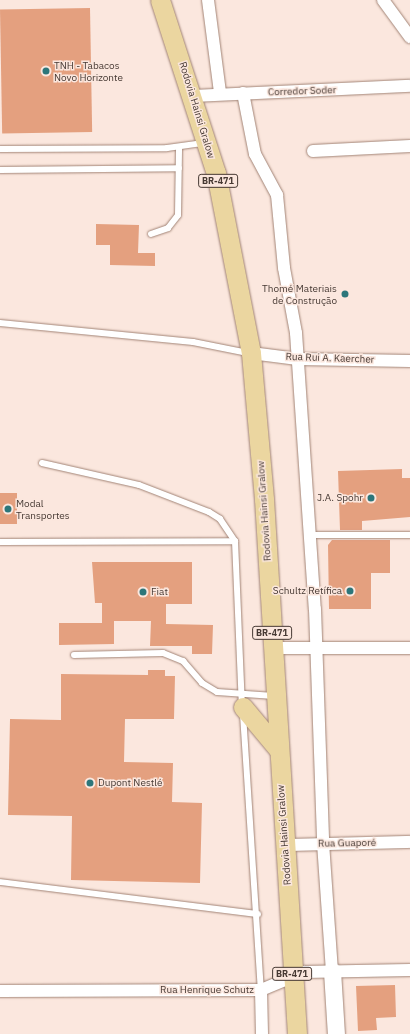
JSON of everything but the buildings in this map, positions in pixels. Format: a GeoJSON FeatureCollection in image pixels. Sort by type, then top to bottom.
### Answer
{"type":"FeatureCollection","features":[{"type":"Feature","properties":{"kind":"main road","name":"Rodovia Hainsi Gralow"},"geometry":{"type":"LineString","coordinates":[[165,5],[194,96],[228,226],[250,353],[261,455],[278,749],[297,1034]]}},
{"type":"Feature","properties":{"kind":"main road"},"geometry":{"type":"LineString","coordinates":[[242,701],[278,749]]}},
{"type":"Feature","properties":{"kind":"street"},"geometry":{"type":"LineString","coordinates":[[208,0],[220,93]]}},
{"type":"Feature","properties":{"kind":"street"},"geometry":{"type":"LineString","coordinates":[[383,0],[410,37]]}},
{"type":"Feature","properties":{"kind":"street","name":"Corredor Soder"},"geometry":{"type":"LineString","coordinates":[[194,96],[220,93],[410,86]]}},
{"type":"Feature","properties":{"kind":"street"},"geometry":{"type":"LineString","coordinates":[[243,93],[255,154],[277,195],[298,359],[316,648],[323,843],[336,1034]]}},
{"type":"Feature","properties":{"kind":"street"},"geometry":{"type":"LineString","coordinates":[[313,151],[410,146]]}},
{"type":"Feature","properties":{"kind":"street","name":"Rua Rui A. Kaercher"},"geometry":{"type":"LineString","coordinates":[[250,353],[298,359],[410,361]]}},
{"type":"Feature","properties":{"kind":"street"},"geometry":{"type":"LineString","coordinates":[[273,648],[410,648]]}},
{"type":"Feature","properties":{"kind":"street","name":"Rua Guaporé"},"geometry":{"type":"LineString","coordinates":[[285,845],[410,842]]}},
{"type":"Feature","properties":{"kind":"street","name":"Rua Henrique Schutz"},"geometry":{"type":"LineString","coordinates":[[0,991],[260,990],[292,974],[332,971],[410,970]]}},
{"type":"Feature","properties":{"kind":"street"},"geometry":{"type":"LineString","coordinates":[[260,990],[262,1034]]}},
{"type":"Feature","properties":{"kind":"lane"},"geometry":{"type":"LineString","coordinates":[[0,149],[179,148],[207,143]]}},
{"type":"Feature","properties":{"kind":"lane"},"geometry":{"type":"LineString","coordinates":[[151,234],[168,228],[178,215],[179,148]]}},
{"type":"Feature","properties":{"kind":"lane"},"geometry":{"type":"LineString","coordinates":[[0,170],[179,168]]}},
{"type":"Feature","properties":{"kind":"lane"},"geometry":{"type":"LineString","coordinates":[[0,323],[159,338],[250,353]]}},
{"type":"Feature","properties":{"kind":"lane"},"geometry":{"type":"LineString","coordinates":[[42,463],[139,485],[209,512],[220,519],[235,541],[242,701],[258,914],[260,990]]}},
{"type":"Feature","properties":{"kind":"lane"},"geometry":{"type":"LineString","coordinates":[[310,535],[410,535]]}},
{"type":"Feature","properties":{"kind":"lane"},"geometry":{"type":"LineString","coordinates":[[0,542],[235,541]]}},
{"type":"Feature","properties":{"kind":"lane"},"geometry":{"type":"LineString","coordinates":[[74,655],[163,653],[183,661],[202,683],[217,692],[242,701],[276,696]]}},
{"type":"Feature","properties":{"kind":"lane"},"geometry":{"type":"LineString","coordinates":[[0,882],[258,914]]}},
{"type":"Feature","properties":{"kind":"place","name":"TNH - Tabacos Novo Horizonte"},"geometry":{"type":"Point","coordinates":[46,71]}},
{"type":"Feature","properties":{"kind":"place","name":"Thomé Materiais de Construção"},"geometry":{"type":"Point","coordinates":[345,294]}},
{"type":"Feature","properties":{"kind":"place","name":"J.A. Spohr"},"geometry":{"type":"Point","coordinates":[371,498]}},
{"type":"Feature","properties":{"kind":"place","name":"Modal Transportes"},"geometry":{"type":"Point","coordinates":[8,509]}},
{"type":"Feature","properties":{"kind":"place","name":"Schultz Retífica"},"geometry":{"type":"Point","coordinates":[350,591]}},
{"type":"Feature","properties":{"kind":"place","name":"Fiat"},"geometry":{"type":"Point","coordinates":[143,592]}},
{"type":"Feature","properties":{"kind":"place","name":"Dupont Nestlé"},"geometry":{"type":"Point","coordinates":[90,783]}}]}
